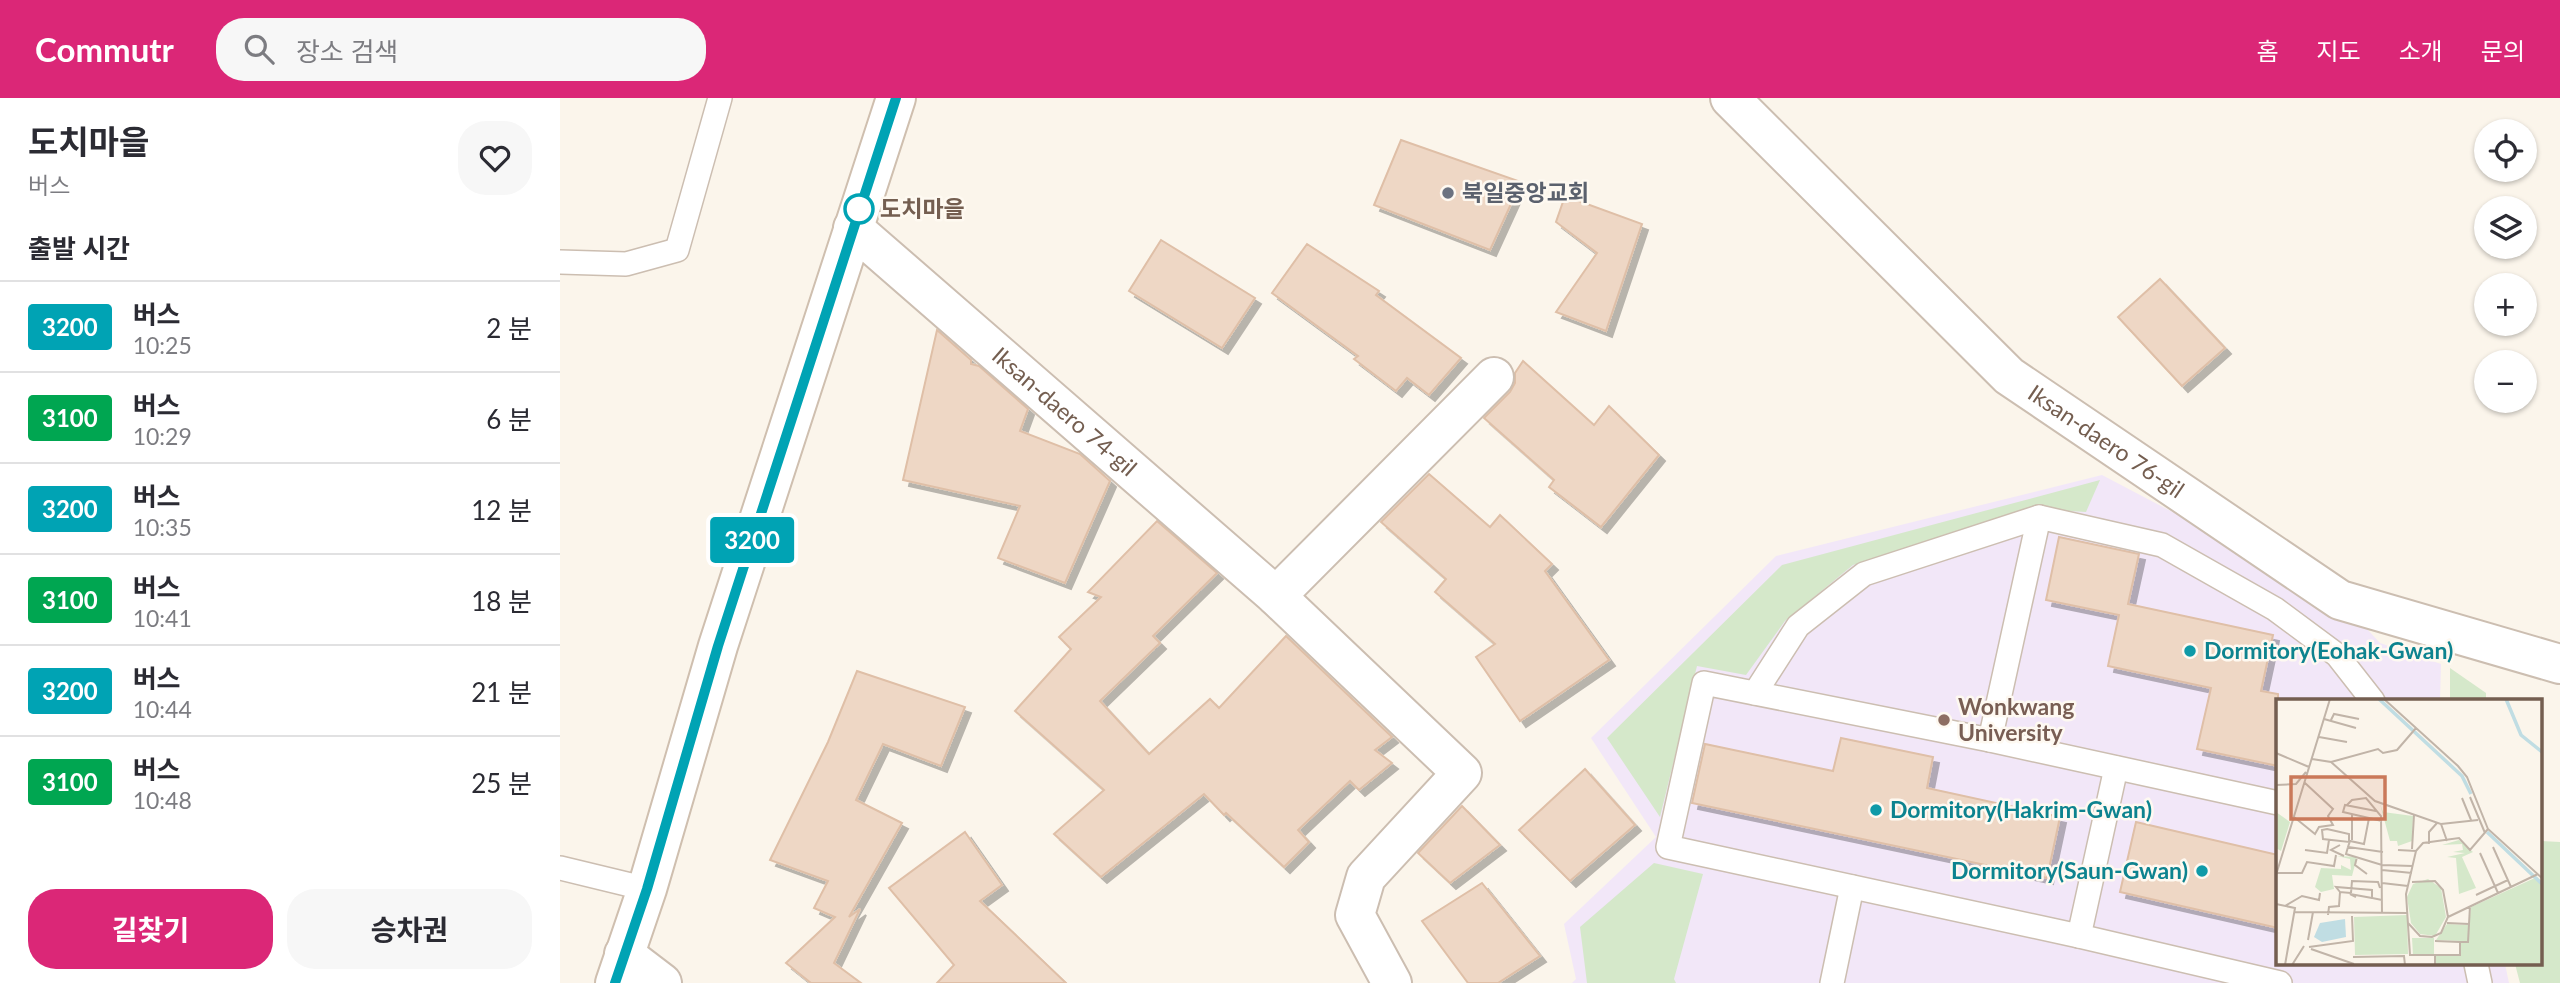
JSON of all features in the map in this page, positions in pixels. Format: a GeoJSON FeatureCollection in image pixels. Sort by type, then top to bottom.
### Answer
{"type":"FeatureCollection","features":[{"type":"Feature","properties":{"kind":"street"},"geometry":{"type":"LineString","coordinates":[[662,983],[619,968],[647,889],[718,646],[896,98]]}},
{"type":"Feature","properties":{"kind":"street","name":"Iksan-daero 76-gil"},"geometry":{"type":"LineString","coordinates":[[1730,98],[2009,376],[2340,600],[2560,664]]}},
{"type":"Feature","properties":{"kind":"street","name":"Iksan-daero 74-gil"},"geometry":{"type":"LineString","coordinates":[[853,228],[1276,596],[1462,773],[1366,877],[1355,915],[1391,983]]}},
{"type":"Feature","properties":{"kind":"street"},"geometry":{"type":"LineString","coordinates":[[1276,596],[1494,377]]}},
{"type":"Feature","properties":{"kind":"lane"},"geometry":{"type":"LineString","coordinates":[[560,262],[626,264],[677,250],[720,98]]}},
{"type":"Feature","properties":{"kind":"lane"},"geometry":{"type":"LineString","coordinates":[[1990,740],[2039,517]]}},
{"type":"Feature","properties":{"kind":"lane"},"geometry":{"type":"LineString","coordinates":[[1755,693],[1798,626],[1864,574],[2039,517],[2162,545],[2286,617],[2337,655],[2371,699]]}},
{"type":"Feature","properties":{"kind":"lane"},"geometry":{"type":"LineString","coordinates":[[2276,803],[1990,740],[1704,683],[1668,847],[2079,936],[2208,975],[2280,983]]}},
{"type":"Feature","properties":{"kind":"lane"},"geometry":{"type":"LineString","coordinates":[[2079,936],[2116,768]]}},
{"type":"Feature","properties":{"kind":"lane"},"geometry":{"type":"LineString","coordinates":[[560,868],[647,889]]}},
{"type":"Feature","properties":{"kind":"lane"},"geometry":{"type":"LineString","coordinates":[[1832,983],[1852,887]]}},
{"type":"Feature","properties":{"kind":"lane"},"geometry":{"type":"LineString","coordinates":[[2476,965],[2480,983]]}},
{"type":"Feature","properties":{"kind":"shaded area","name":"Wonkwang University"},"geometry":{"type":"Polygon","coordinates":[[[2102,475],[2340,600],[2380,643],[2441,664],[2440,699],[2276,699],[2276,965],[2505,965],[2509,983],[1572,983],[1576,979],[1564,924],[1656,837],[1591,738],[1776,556],[2102,475]]]}},
{"type":"Feature","properties":{"kind":"green space"},"geometry":{"type":"Polygon","coordinates":[[[2100,480],[2086,512],[2034,509],[1853,565],[1785,621],[1746,675],[1697,666],[1660,817],[1607,738],[1782,565],[2100,480]]]}},
{"type":"Feature","properties":{"kind":"green space"},"geometry":{"type":"Polygon","coordinates":[[[2450,668],[2486,693],[2486,699],[2450,699],[2450,668]]]}},
{"type":"Feature","properties":{"kind":"green space"},"geometry":{"type":"Polygon","coordinates":[[[2542,841],[2560,842],[2560,983],[2520,983],[2515,965],[2542,965],[2542,841]]]}},
{"type":"Feature","properties":{"kind":"green space"},"geometry":{"type":"Polygon","coordinates":[[[1654,863],[1703,874],[1674,979],[1676,983],[1587,983],[1580,927],[1654,863]]]}},
{"type":"Feature","properties":{"kind":"building","name":"북일중앙교회"},"geometry":{"type":"Polygon","coordinates":[[[1401,140],[1521,182],[1490,250],[1374,205],[1401,140]]]}},
{"type":"Feature","properties":{"kind":"building"},"geometry":{"type":"Polygon","coordinates":[[[1565,196],[1642,224],[1606,331],[1556,312],[1597,253],[1556,222],[1565,196]]]}},
{"type":"Feature","properties":{"kind":"building"},"geometry":{"type":"Polygon","coordinates":[[[1161,240],[1255,298],[1222,348],[1129,291],[1161,240]]]}},
{"type":"Feature","properties":{"kind":"building"},"geometry":{"type":"Polygon","coordinates":[[[1307,244],[1379,291],[1376,295],[1461,358],[1429,395],[1407,378],[1396,391],[1354,359],[1358,356],[1272,293],[1307,244]]]}},
{"type":"Feature","properties":{"kind":"building"},"geometry":{"type":"Polygon","coordinates":[[[2160,279],[2225,348],[2182,386],[2118,317],[2160,279]]]}},
{"type":"Feature","properties":{"kind":"building"},"geometry":{"type":"Polygon","coordinates":[[[937,330],[971,360],[971,364],[979,366],[1028,409],[1020,431],[1080,454],[1110,481],[1065,583],[998,558],[1020,506],[903,480],[937,330]]]}},
{"type":"Feature","properties":{"kind":"building"},"geometry":{"type":"Polygon","coordinates":[[[1523,361],[1594,425],[1609,406],[1659,455],[1601,527],[1549,487],[1554,480],[1484,418],[1510,392],[1515,383],[1515,373],[1523,361]]]}},
{"type":"Feature","properties":{"kind":"building"},"geometry":{"type":"Polygon","coordinates":[[[1429,474],[1490,527],[1500,515],[1552,564],[1545,571],[1609,660],[1520,721],[1476,657],[1495,644],[1435,592],[1446,579],[1381,522],[1429,474]]]}},
{"type":"Feature","properties":{"kind":"building"},"geometry":{"type":"Polygon","coordinates":[[[1157,521],[1217,573],[1153,636],[1160,643],[1100,701],[1149,754],[1210,699],[1219,708],[1286,636],[1392,737],[1375,750],[1392,763],[1359,790],[1350,781],[1298,830],[1309,842],[1284,867],[1204,794],[1101,877],[1054,834],[1104,790],[1015,711],[1071,649],[1059,637],[1101,597],[1088,592],[1157,521]]]}},
{"type":"Feature","properties":{"kind":"building","name":"Dormitory(Eohak-Gwan)"},"geometry":{"type":"Polygon","coordinates":[[[2059,537],[2139,554],[2128,604],[2273,635],[2261,691],[2278,694],[2276,766],[2197,749],[2211,688],[2108,666],[2119,615],[2046,600],[2059,537]]]}},
{"type":"Feature","properties":{"kind":"building"},"geometry":{"type":"Polygon","coordinates":[[[857,671],[965,707],[941,766],[883,744],[856,800],[902,823],[849,917],[860,909],[834,963],[861,983],[811,983],[786,963],[835,917],[814,908],[828,881],[770,860],[828,742],[857,671]]]}},
{"type":"Feature","properties":{"kind":"building","name":"Dormitory(Hakrim-Gwan)"},"geometry":{"type":"Polygon","coordinates":[[[1841,738],[1933,757],[1927,788],[2060,817],[2047,878],[1692,803],[1705,744],[1833,771],[1841,738]]]}},
{"type":"Feature","properties":{"kind":"building"},"geometry":{"type":"Polygon","coordinates":[[[1585,769],[1635,825],[1570,881],[1519,830],[1585,769]]]}},
{"type":"Feature","properties":{"kind":"building"},"geometry":{"type":"Polygon","coordinates":[[[1462,806],[1500,845],[1450,883],[1418,853],[1462,806]]]}},
{"type":"Feature","properties":{"kind":"building","name":"Dormitory(Saun-Gwan)"},"geometry":{"type":"Polygon","coordinates":[[[2136,822],[2276,855],[2276,928],[2120,892],[2136,822]]]}},
{"type":"Feature","properties":{"kind":"building"},"geometry":{"type":"Polygon","coordinates":[[[965,832],[1002,885],[980,901],[1066,983],[937,983],[954,965],[889,888],[965,832]]]}},
{"type":"Feature","properties":{"kind":"building"},"geometry":{"type":"Polygon","coordinates":[[[1482,883],[1540,956],[1498,983],[1468,983],[1422,921],[1482,883]]]}},
{"type":"Feature","properties":{"kind":"bus line","name":"3200"},"geometry":{"type":"LineString","coordinates":[[615,983],[647,889],[718,646],[896,98]]}},
{"type":"Feature","properties":{"kind":"place","name":"북일중앙교회"},"geometry":{"type":"Point","coordinates":[1448,193]}},
{"type":"Feature","properties":{"kind":"place","name":"도치마을"},"geometry":{"type":"Point","coordinates":[859,209]}},
{"type":"Feature","properties":{"kind":"place","name":"Dormitory(Eohak-Gwan)"},"geometry":{"type":"Point","coordinates":[2190,651]}},
{"type":"Feature","properties":{"kind":"place","name":"Wonkwang University"},"geometry":{"type":"Point","coordinates":[1944,720]}},
{"type":"Feature","properties":{"kind":"place","name":"Dormitory(Hakrim-Gwan)"},"geometry":{"type":"Point","coordinates":[1876,810]}},
{"type":"Feature","properties":{"kind":"place","name":"Dormitory(Saun-Gwan)"},"geometry":{"type":"Point","coordinates":[2202,871]}}]}
